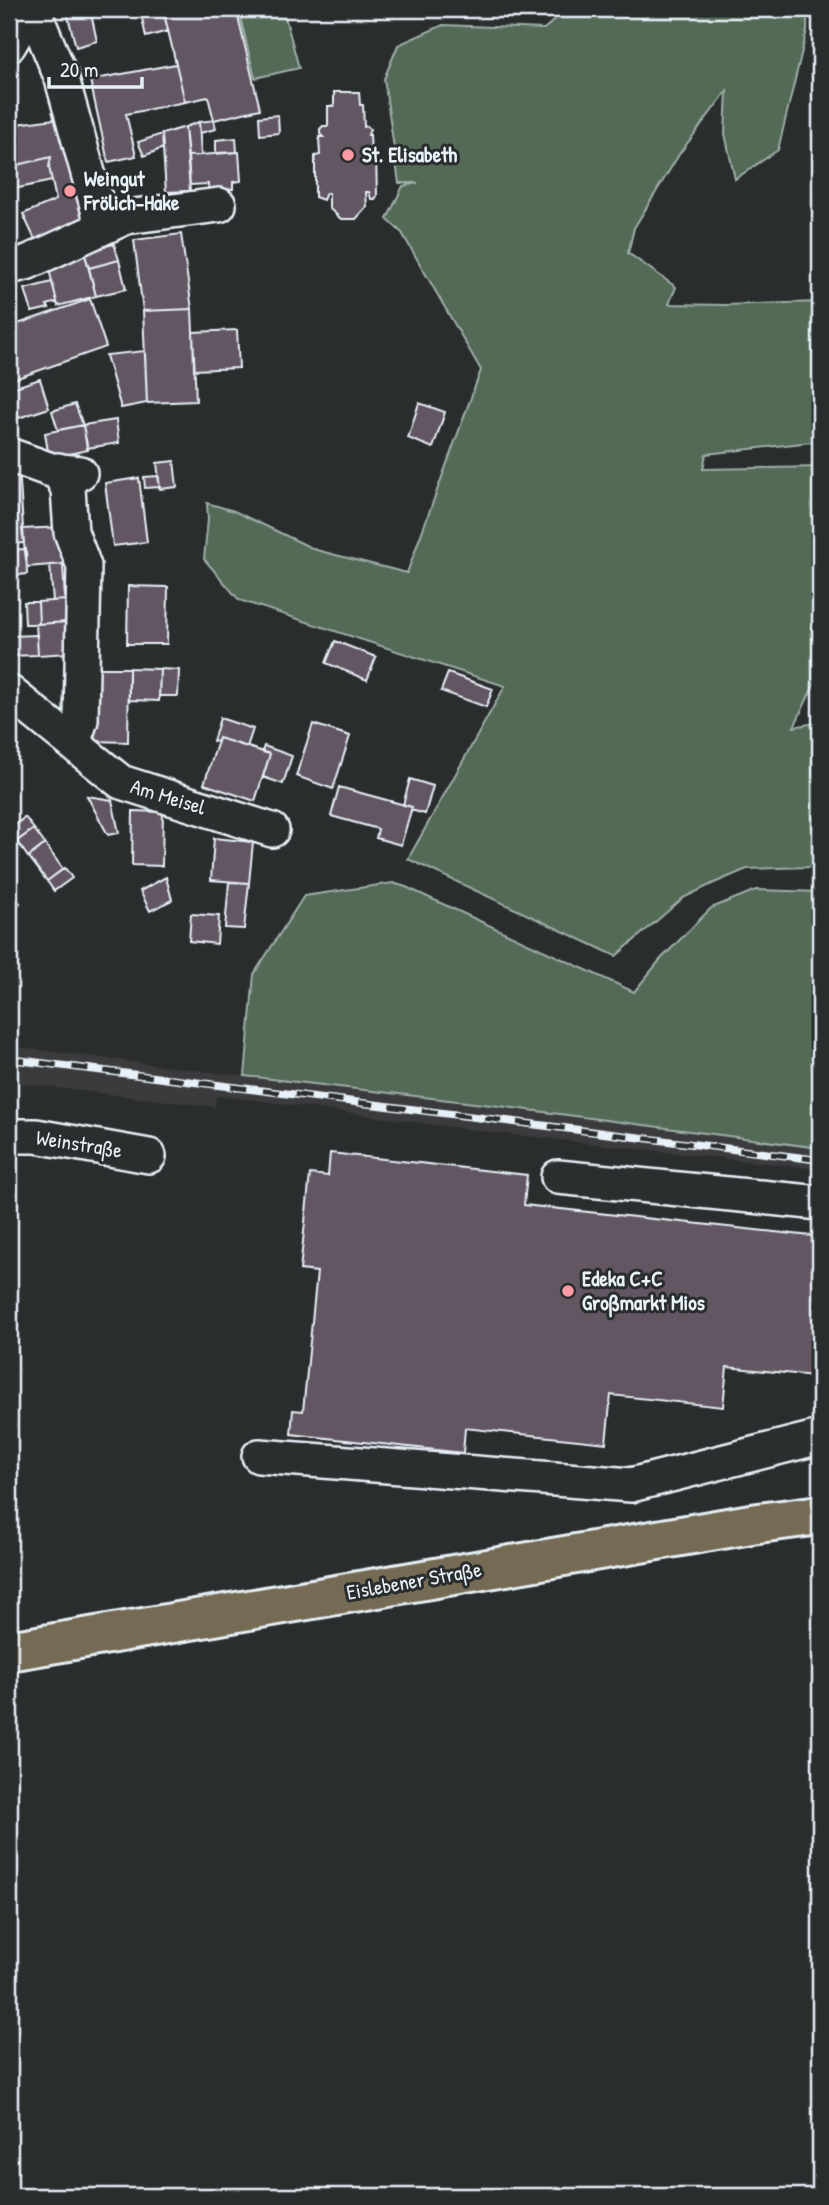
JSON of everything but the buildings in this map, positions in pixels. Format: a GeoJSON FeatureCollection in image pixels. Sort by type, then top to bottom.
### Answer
{"type":"FeatureCollection","features":[{"type":"Feature","properties":{"kind":"main road","name":"Eislebener Straße"},"geometry":{"type":"LineString","coordinates":[[9,1651],[738,1526],[820,1515]]}},
{"type":"Feature","properties":{"kind":"street"},"geometry":{"type":"LineString","coordinates":[[9,45],[32,9]]}},
{"type":"Feature","properties":{"kind":"street"},"geometry":{"type":"LineString","coordinates":[[32,9],[62,79],[103,227]]}},
{"type":"Feature","properties":{"kind":"street"},"geometry":{"type":"LineString","coordinates":[[9,267],[26,263],[126,217],[219,205]]}},
{"type":"Feature","properties":{"kind":"street"},"geometry":{"type":"LineString","coordinates":[[9,455],[69,472],[71,532],[84,566],[81,720],[73,743]]}},
{"type":"Feature","properties":{"kind":"street","name":"Am Meisel"},"geometry":{"type":"LineString","coordinates":[[9,692],[121,782],[272,830]]}},
{"type":"Feature","properties":{"kind":"street","name":"Weinstraße"},"geometry":{"type":"LineString","coordinates":[[9,1136],[36,1136],[149,1156]]}},
{"type":"Feature","properties":{"kind":"street"},"geometry":{"type":"LineString","coordinates":[[558,1177],[820,1203]]}},
{"type":"Feature","properties":{"kind":"street"},"geometry":{"type":"LineString","coordinates":[[259,1456],[631,1485],[820,1437]]}},
{"type":"Feature","properties":{"kind":"shaded area"},"geometry":{"type":"Polygon","coordinates":[[[9,1046],[820,1148],[820,1169],[488,1132],[247,1099],[216,1096],[215,1107],[9,1082],[9,1046]]]}},
{"type":"Feature","properties":{"kind":"green space"},"geometry":{"type":"Polygon","coordinates":[[[238,9],[283,9],[299,68],[255,78],[238,9]]]}},
{"type":"Feature","properties":{"kind":"green space"},"geometry":{"type":"Polygon","coordinates":[[[567,9],[807,9],[807,30],[778,150],[735,179],[725,134],[727,91],[680,153],[634,228],[628,253],[676,287],[669,304],[820,302],[820,441],[706,454],[703,469],[820,467],[820,672],[794,727],[820,722],[820,871],[811,867],[747,869],[683,898],[616,956],[408,859],[505,686],[239,600],[204,559],[207,503],[234,511],[316,550],[407,573],[481,370],[402,233],[387,219],[403,186],[418,183],[399,183],[384,79],[398,45],[443,25],[544,29],[567,9]]]}},
{"type":"Feature","properties":{"kind":"green space"},"geometry":{"type":"Polygon","coordinates":[[[393,883],[634,992],[660,960],[711,908],[756,890],[820,892],[820,1148],[245,1076],[254,974],[304,896],[393,883]]]}},
{"type":"Feature","properties":{"kind":"railway"},"geometry":{"type":"LineString","coordinates":[[9,1059],[820,1160]]}},
{"type":"Feature","properties":{"kind":"place","name":"St. Elisabeth"},"geometry":{"type":"Point","coordinates":[348,155]}},
{"type":"Feature","properties":{"kind":"place","name":"Weingut Frölich-Hake"},"geometry":{"type":"Point","coordinates":[70,191]}},
{"type":"Feature","properties":{"kind":"place","name":"Edeka C+C Großmarkt Mios"},"geometry":{"type":"Point","coordinates":[568,1291]}}]}
